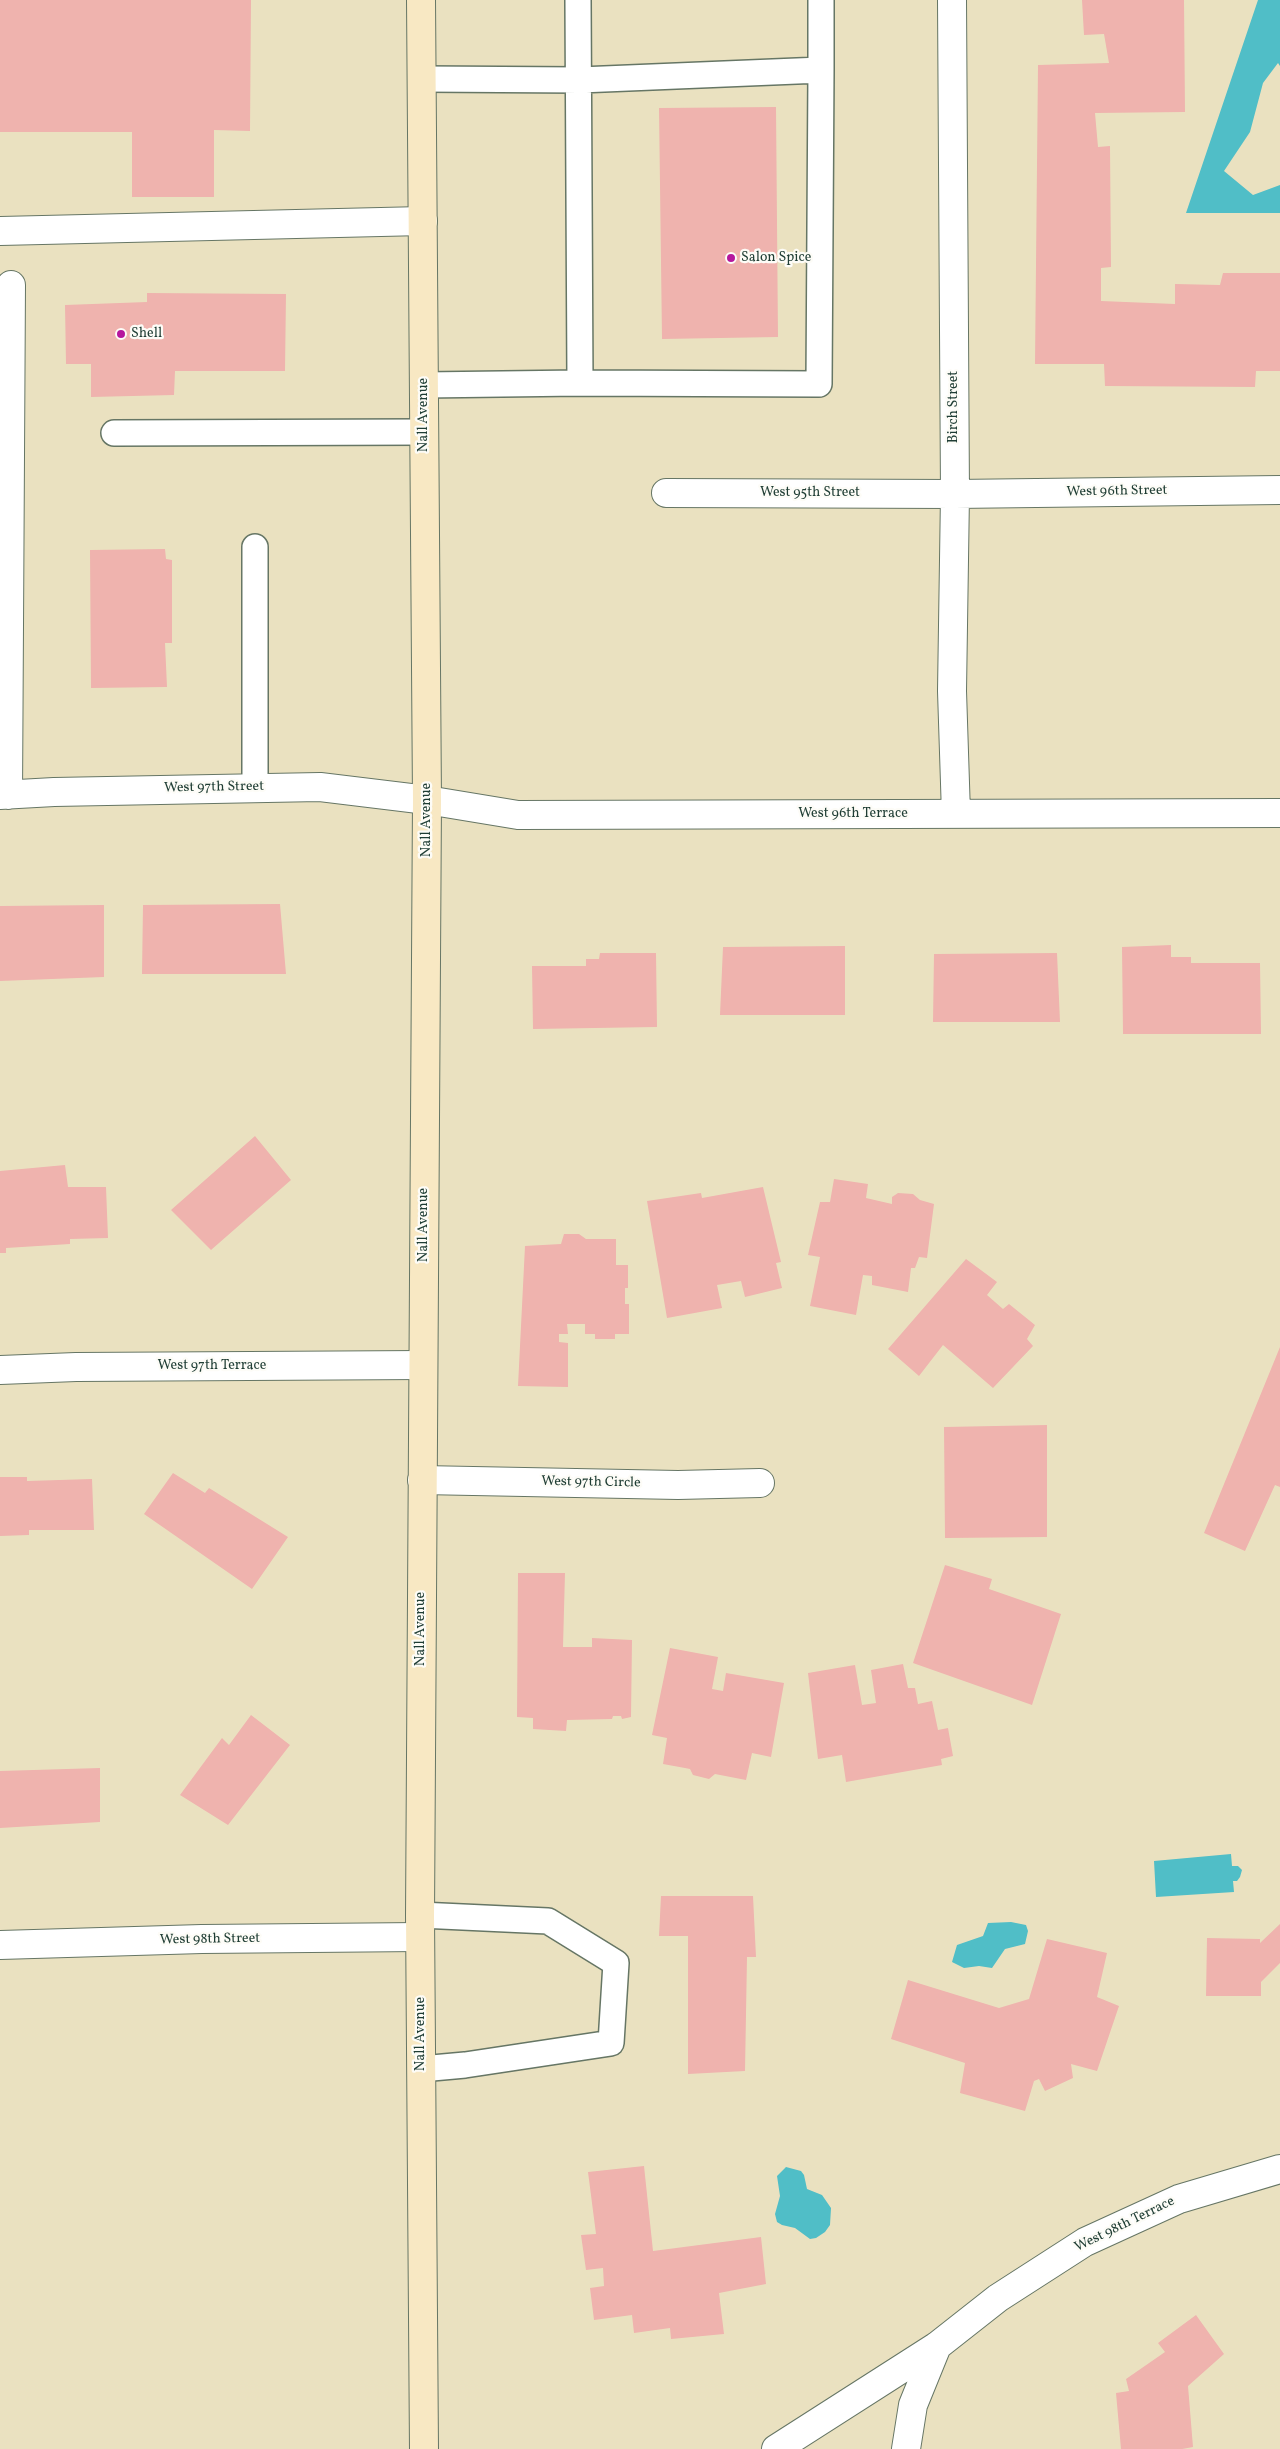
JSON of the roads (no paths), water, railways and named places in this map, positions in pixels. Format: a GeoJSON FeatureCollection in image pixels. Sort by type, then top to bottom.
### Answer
{"type":"FeatureCollection","features":[{"type":"Feature","properties":{"kind":"main road","name":"Nall Avenue"},"geometry":{"type":"LineString","coordinates":[[421,0],[427,800],[420,1926],[424,2449]]}},
{"type":"Feature","properties":{"kind":"street","name":"Birch Street"},"geometry":{"type":"LineString","coordinates":[[952,0],[955,494],[952,691],[956,814]]}},
{"type":"Feature","properties":{"kind":"street"},"geometry":{"type":"LineString","coordinates":[[0,231],[423,221]]}},
{"type":"Feature","properties":{"kind":"street"},"geometry":{"type":"LineString","coordinates":[[4,795],[11,285]]}},
{"type":"Feature","properties":{"kind":"street","name":"West 96th Street"},"geometry":{"type":"LineString","coordinates":[[955,494],[1280,490]]}},
{"type":"Feature","properties":{"kind":"street","name":"West 95th Street"},"geometry":{"type":"LineString","coordinates":[[666,492],[955,494]]}},
{"type":"Feature","properties":{"kind":"street","name":"West 97th Street"},"geometry":{"type":"LineString","coordinates":[[4,795],[254,787],[320,787],[427,800]]}},
{"type":"Feature","properties":{"kind":"street","name":"West 96th Terrace"},"geometry":{"type":"LineString","coordinates":[[427,800],[518,815],[1280,813]]}},
{"type":"Feature","properties":{"kind":"street","name":"West 97th Terrace"},"geometry":{"type":"LineString","coordinates":[[0,1370],[76,1367],[423,1365]]}},
{"type":"Feature","properties":{"kind":"street","name":"West 97th Circle"},"geometry":{"type":"LineString","coordinates":[[422,1480],[678,1485],[760,1483]]}},
{"type":"Feature","properties":{"kind":"street","name":"West 98th Street"},"geometry":{"type":"LineString","coordinates":[[0,1944],[202,1939],[420,1926]]}},
{"type":"Feature","properties":{"kind":"street","name":"West 98th Terrace"},"geometry":{"type":"LineString","coordinates":[[776,2449],[936,2346],[998,2298],[1085,2242],[1179,2199],[1280,2169]]}},
{"type":"Feature","properties":{"kind":"street"},"geometry":{"type":"LineString","coordinates":[[906,2449],[912,2405],[936,2346]]}},
{"type":"Feature","properties":{"kind":"lane"},"geometry":{"type":"LineString","coordinates":[[578,0],[580,80],[580,383]]}},
{"type":"Feature","properties":{"kind":"lane"},"geometry":{"type":"LineString","coordinates":[[424,385],[580,383],[819,384],[820,0]]}},
{"type":"Feature","properties":{"kind":"lane"},"geometry":{"type":"LineString","coordinates":[[422,79],[580,80],[821,70]]}},
{"type":"Feature","properties":{"kind":"lane"},"geometry":{"type":"LineString","coordinates":[[114,433],[424,432]]}},
{"type":"Feature","properties":{"kind":"lane"},"geometry":{"type":"LineString","coordinates":[[254,547],[254,787]]}},
{"type":"Feature","properties":{"kind":"lane"},"geometry":{"type":"LineString","coordinates":[[420,1926],[548,1921],[616,1963],[611,2044],[421,2069]]}},
{"type":"Feature","properties":{"kind":"water"},"geometry":{"type":"Polygon","coordinates":[[[1258,0],[1280,0],[1280,66],[1278,63],[1263,83],[1250,132],[1224,171],[1253,195],[1280,185],[1280,213],[1186,213],[1258,0]]]}},
{"type":"Feature","properties":{"kind":"water"},"geometry":{"type":"Polygon","coordinates":[[[1231,1854],[1232,1866],[1238,1866],[1242,1870],[1237,1881],[1233,1881],[1234,1892],[1156,1897],[1154,1861],[1231,1854]]]}},
{"type":"Feature","properties":{"kind":"water"},"geometry":{"type":"Polygon","coordinates":[[[1011,1922],[1026,1925],[1028,1931],[1025,1944],[1005,1949],[992,1968],[979,1966],[964,1968],[952,1962],[957,1945],[983,1936],[988,1923],[1011,1922]]]}},
{"type":"Feature","properties":{"kind":"water"},"geometry":{"type":"Polygon","coordinates":[[[786,2167],[801,2171],[804,2175],[807,2189],[822,2195],[831,2208],[830,2225],[825,2232],[816,2238],[810,2239],[795,2228],[777,2222],[775,2214],[780,2196],[777,2176],[786,2167]]]}},
{"type":"Feature","properties":{"kind":"place","name":"Salon Spice"},"geometry":{"type":"Point","coordinates":[731,258]}},
{"type":"Feature","properties":{"kind":"place","name":"Shell"},"geometry":{"type":"Point","coordinates":[121,334]}}]}
